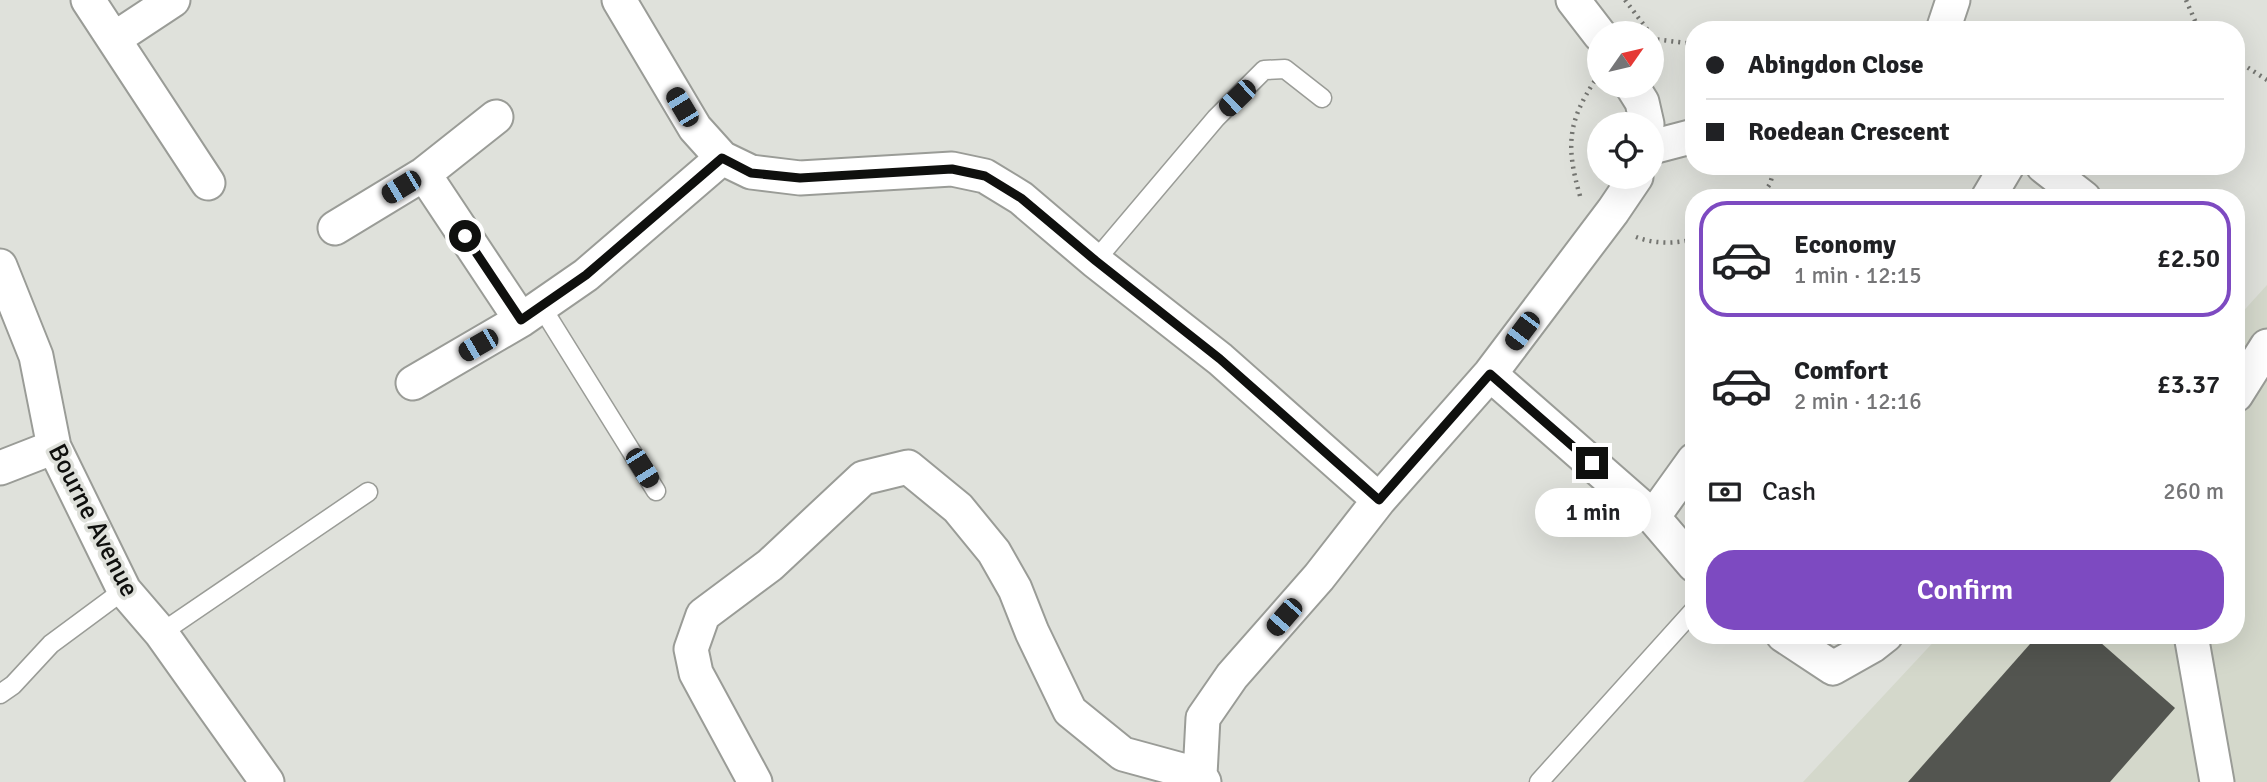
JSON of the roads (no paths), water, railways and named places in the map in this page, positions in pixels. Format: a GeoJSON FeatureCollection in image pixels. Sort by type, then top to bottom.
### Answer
{"type":"FeatureCollection","features":[{"type":"Feature","properties":{"kind":"street"},"geometry":{"type":"LineString","coordinates":[[88,0],[208,183]]}},
{"type":"Feature","properties":{"kind":"street"},"geometry":{"type":"LineString","coordinates":[[114,40],[173,0]]}},
{"type":"Feature","properties":{"kind":"street"},"geometry":{"type":"LineString","coordinates":[[619,0],[695,128],[722,158],[751,173],[800,178],[952,169],[985,176],[1021,198],[1220,359],[1379,500]]}},
{"type":"Feature","properties":{"kind":"street"},"geometry":{"type":"LineString","coordinates":[[1573,0],[1589,21]]}},
{"type":"Feature","properties":{"kind":"street"},"geometry":{"type":"LineString","coordinates":[[1946,21],[1953,0]]}},
{"type":"Feature","properties":{"kind":"street"},"geometry":{"type":"LineString","coordinates":[[335,228],[424,174],[496,117]]}},
{"type":"Feature","properties":{"kind":"street"},"geometry":{"type":"LineString","coordinates":[[1664,144],[1685,138]]}},
{"type":"Feature","properties":{"kind":"street"},"geometry":{"type":"LineString","coordinates":[[413,383],[531,313],[586,275],[722,158]]}},
{"type":"Feature","properties":{"kind":"street"},"geometry":{"type":"LineString","coordinates":[[424,174],[531,313]]}},
{"type":"Feature","properties":{"kind":"street"},"geometry":{"type":"LineString","coordinates":[[2055,175],[2072,189]]}},
{"type":"Feature","properties":{"kind":"street"},"geometry":{"type":"LineString","coordinates":[[755,782],[696,674],[691,649],[703,615],[770,565],[863,478],[908,467],[958,508],[994,552],[1015,589],[1032,632],[1070,711],[1123,754],[1202,779],[1203,718],[1233,676],[1319,577],[1379,500],[1490,374],[1628,189]]}},
{"type":"Feature","properties":{"kind":"street","name":"Bourne Avenue"},"geometry":{"type":"LineString","coordinates":[[0,266],[36,356],[54,447],[124,590],[161,633],[267,782]]}},
{"type":"Feature","properties":{"kind":"street"},"geometry":{"type":"LineString","coordinates":[[2245,381],[2267,346]]}},
{"type":"Feature","properties":{"kind":"street"},"geometry":{"type":"LineString","coordinates":[[1490,374],[1653,517],[1685,554]]}},
{"type":"Feature","properties":{"kind":"street"},"geometry":{"type":"LineString","coordinates":[[0,468],[54,447]]}},
{"type":"Feature","properties":{"kind":"street"},"geometry":{"type":"LineString","coordinates":[[1653,517],[1685,473]]}},
{"type":"Feature","properties":{"kind":"street"},"geometry":{"type":"LineString","coordinates":[[1797,644],[1833,668],[1875,644]]}},
{"type":"Feature","properties":{"kind":"street"},"geometry":{"type":"LineString","coordinates":[[2193,644],[2217,782]]}},
{"type":"Feature","properties":{"kind":"lane"},"geometry":{"type":"LineString","coordinates":[[1096,261],[1216,118],[1264,70],[1285,69],[1322,98]]}},
{"type":"Feature","properties":{"kind":"lane"},"geometry":{"type":"LineString","coordinates":[[531,313],[656,491]]}},
{"type":"Feature","properties":{"kind":"lane"},"geometry":{"type":"LineString","coordinates":[[161,633],[368,492]]}},
{"type":"Feature","properties":{"kind":"lane"},"geometry":{"type":"LineString","coordinates":[[0,694],[13,685],[51,644],[124,590]]}},
{"type":"Feature","properties":{"kind":"lane"},"geometry":{"type":"LineString","coordinates":[[1539,782],[1685,620]]}}]}
